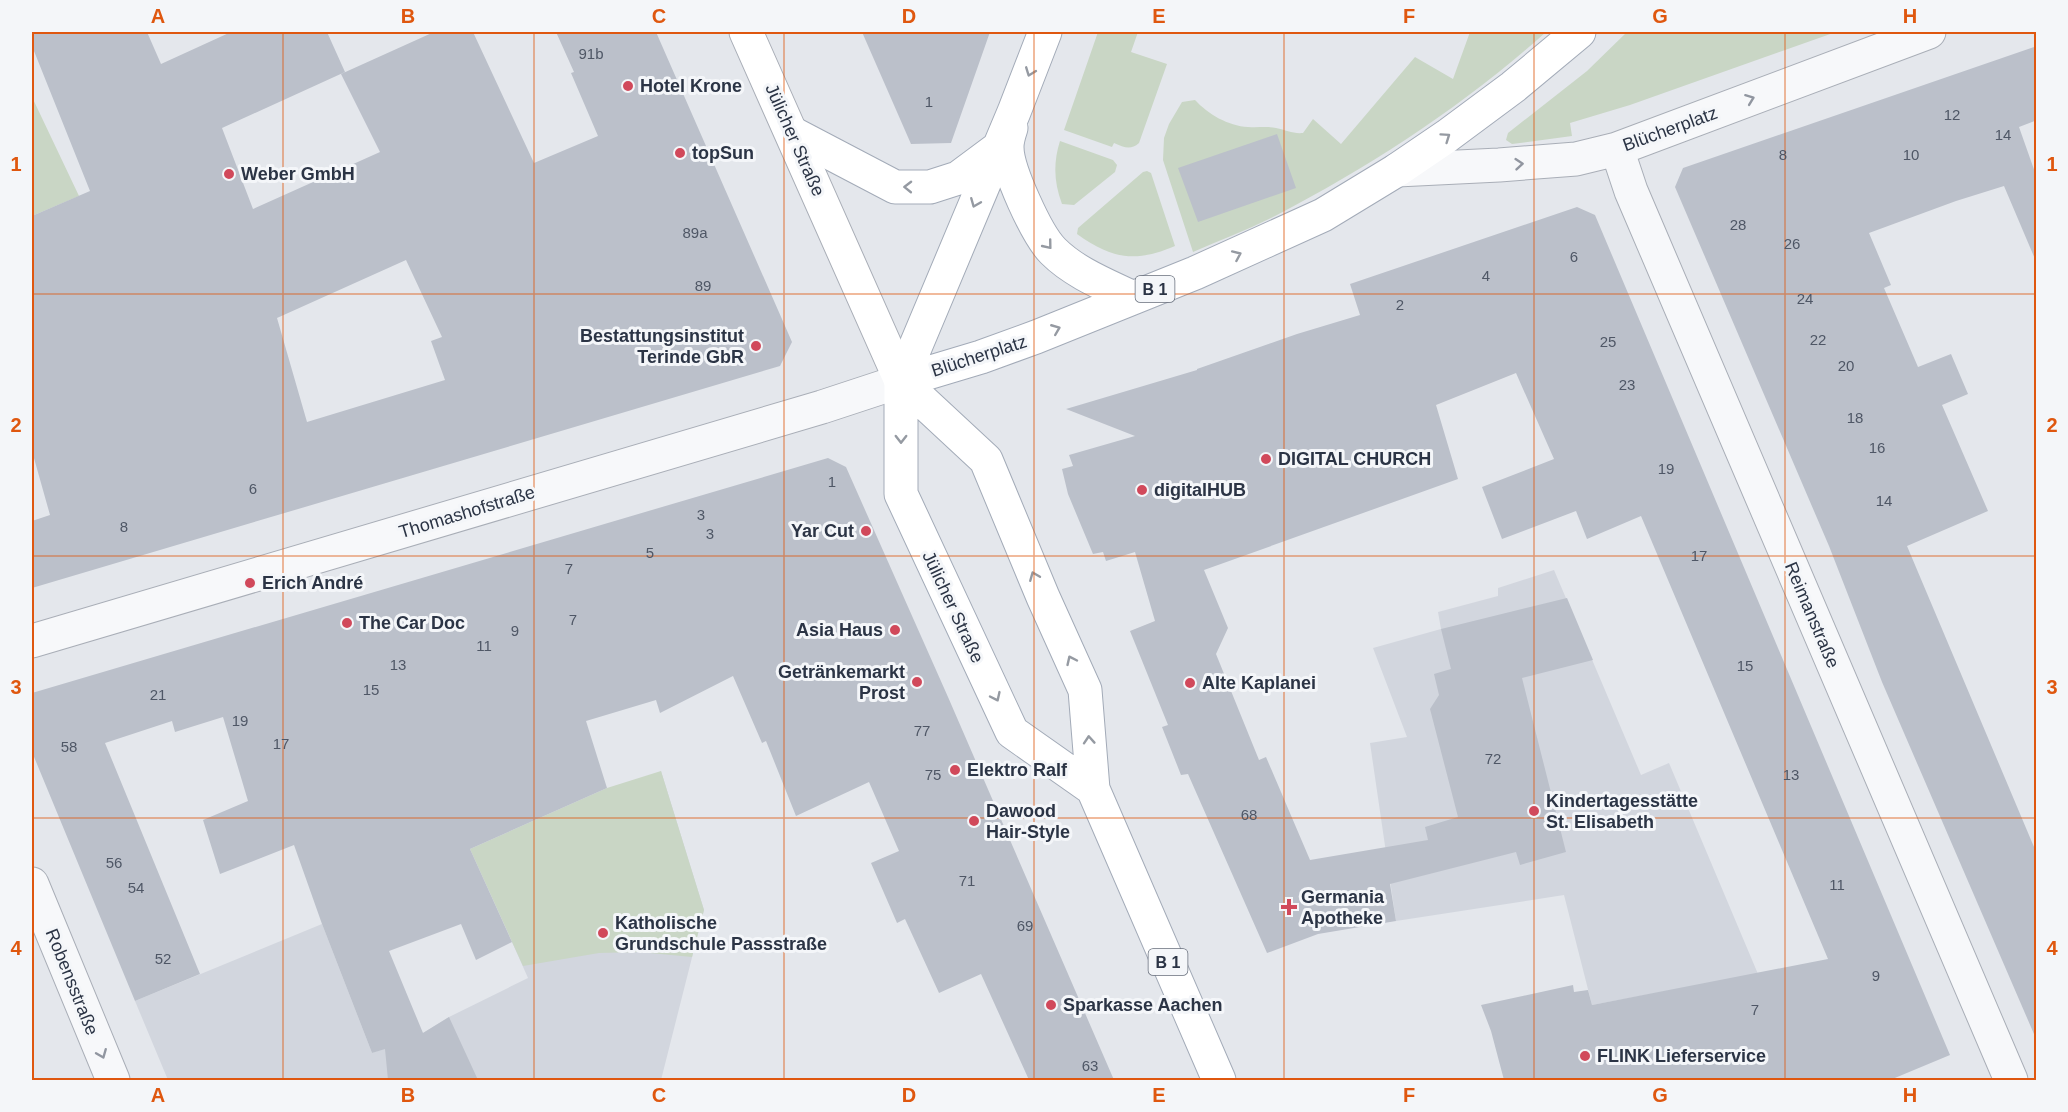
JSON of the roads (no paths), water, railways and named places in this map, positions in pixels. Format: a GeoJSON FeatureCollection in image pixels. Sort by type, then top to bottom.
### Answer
{"type":"FeatureCollection","features":[{"type":"Feature","properties":{"kind":"main road","name":"Jülicher Straße"},"geometry":{"type":"LineString","coordinates":[[746,32],[901,381],[986,460],[1043,597],[1085,690],[1093,789],[1220,1080]]}},
{"type":"Feature","properties":{"kind":"main road","name":"Blücherplatz"},"geometry":{"type":"LineString","coordinates":[[901,381],[1014,112],[1045,32]]}},
{"type":"Feature","properties":{"kind":"main road","name":"Blücherplatz"},"geometry":{"type":"LineString","coordinates":[[901,381],[981,357],[1036,337],[1195,273],[1323,215],[1397,170],[1447,136],[1513,87],[1579,32]]}},
{"type":"Feature","properties":{"kind":"main road"},"geometry":{"type":"LineString","coordinates":[[1014,112],[1007,146],[1016,184],[1043,240],[1055,253],[1090,278],[1133,298]]}},
{"type":"Feature","properties":{"kind":"main road"},"geometry":{"type":"LineString","coordinates":[[792,133],[896,187],[930,187],[958,178],[997,149]]}},
{"type":"Feature","properties":{"kind":"main road","name":"Jülicher Straße"},"geometry":{"type":"LineString","coordinates":[[901,381],[901,494],[1012,732],[1093,789]]}},
{"type":"Feature","properties":{"kind":"street","name":"Blücherplatz"},"geometry":{"type":"LineString","coordinates":[[1397,170],[1576,159],[1617,149],[1929,32]]}},
{"type":"Feature","properties":{"kind":"street","name":"Reimanstraße"},"geometry":{"type":"LineString","coordinates":[[1617,149],[1636,202],[2011,1080]]}},
{"type":"Feature","properties":{"kind":"street","name":"Thomashofstraße"},"geometry":{"type":"LineString","coordinates":[[32,641],[805,412],[901,381]]}},
{"type":"Feature","properties":{"kind":"street","name":"Robensstraße"},"geometry":{"type":"LineString","coordinates":[[32,884],[113,1080]]}},
{"type":"Feature","properties":{"kind":"place","name":"Hotel Krone"},"geometry":{"type":"Point","coordinates":[628,86]}},
{"type":"Feature","properties":{"kind":"place","name":"topSun"},"geometry":{"type":"Point","coordinates":[680,153]}},
{"type":"Feature","properties":{"kind":"place","name":"Weber GmbH"},"geometry":{"type":"Point","coordinates":[229,174]}},
{"type":"Feature","properties":{"kind":"place","name":"Bestattungsinstitut Terinde GbR"},"geometry":{"type":"Point","coordinates":[756,346]}},
{"type":"Feature","properties":{"kind":"place","name":"DIGITAL CHURCH"},"geometry":{"type":"Point","coordinates":[1266,459]}},
{"type":"Feature","properties":{"kind":"place","name":"digitalHUB"},"geometry":{"type":"Point","coordinates":[1142,490]}},
{"type":"Feature","properties":{"kind":"place","name":"Yar Cut"},"geometry":{"type":"Point","coordinates":[866,531]}},
{"type":"Feature","properties":{"kind":"place","name":"Erich André"},"geometry":{"type":"Point","coordinates":[250,583]}},
{"type":"Feature","properties":{"kind":"place","name":"The Car Doc"},"geometry":{"type":"Point","coordinates":[347,623]}},
{"type":"Feature","properties":{"kind":"place","name":"Asia Haus"},"geometry":{"type":"Point","coordinates":[895,630]}},
{"type":"Feature","properties":{"kind":"place","name":"Getränkemarkt Prost"},"geometry":{"type":"Point","coordinates":[917,682]}},
{"type":"Feature","properties":{"kind":"place","name":"Alte Kaplanei"},"geometry":{"type":"Point","coordinates":[1190,683]}},
{"type":"Feature","properties":{"kind":"place","name":"Elektro Ralf"},"geometry":{"type":"Point","coordinates":[955,770]}},
{"type":"Feature","properties":{"kind":"place","name":"Kindertagesstätte St. Elisabeth"},"geometry":{"type":"Point","coordinates":[1534,811]}},
{"type":"Feature","properties":{"kind":"place","name":"Dawood Hair-Style"},"geometry":{"type":"Point","coordinates":[974,821]}},
{"type":"Feature","properties":{"kind":"place","name":"Germania Apotheke"},"geometry":{"type":"Point","coordinates":[1289,907]}},
{"type":"Feature","properties":{"kind":"place","name":"Katholische Grundschule Passstraße"},"geometry":{"type":"Point","coordinates":[603,933]}},
{"type":"Feature","properties":{"kind":"place","name":"Sparkasse Aachen"},"geometry":{"type":"Point","coordinates":[1051,1005]}},
{"type":"Feature","properties":{"kind":"place","name":"FLINK Lieferservice"},"geometry":{"type":"Point","coordinates":[1585,1056]}}]}
